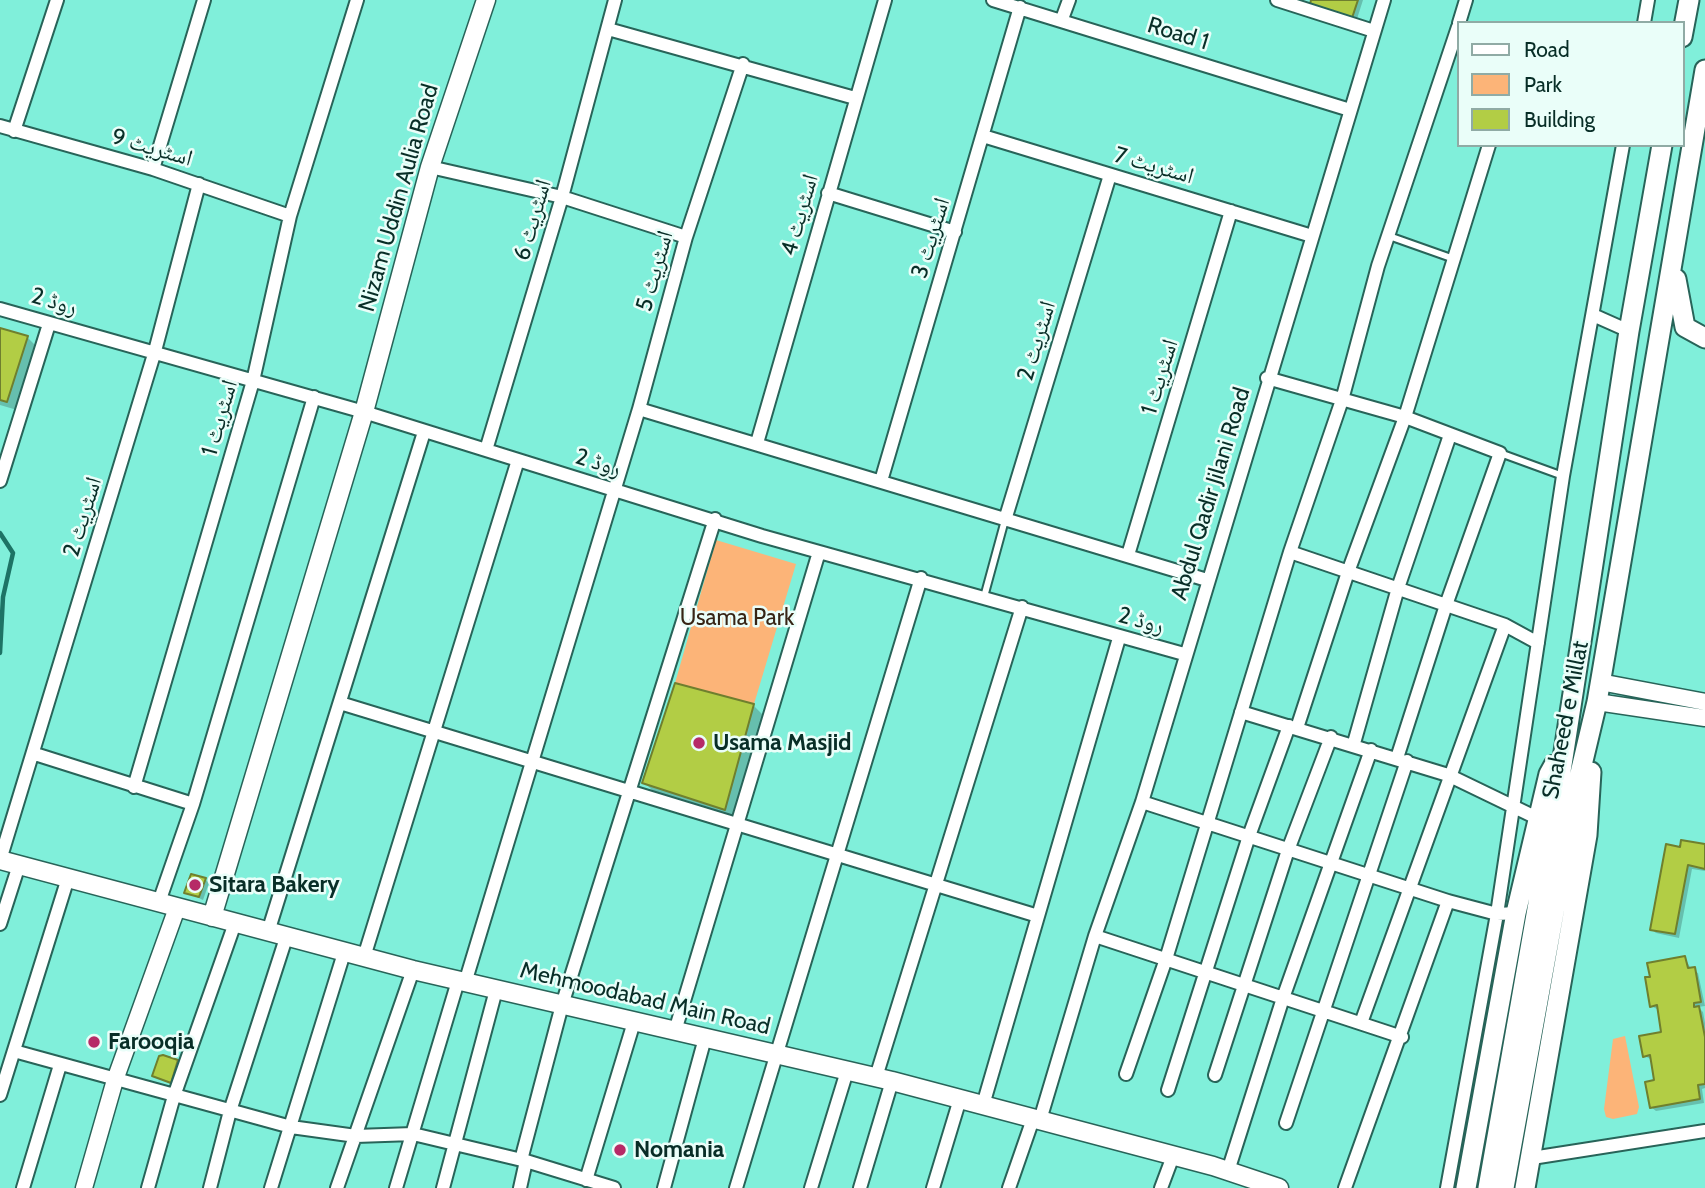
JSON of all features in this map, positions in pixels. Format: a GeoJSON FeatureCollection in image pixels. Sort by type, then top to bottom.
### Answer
{"type":"FeatureCollection","features":[{"type":"Feature","properties":{"kind":"main road","name":"Nizam Uddin Aulia Road"},"geometry":{"type":"LineString","coordinates":[[212,917],[364,412],[430,167],[486,0]]}},
{"type":"Feature","properties":{"kind":"main road"},"geometry":{"type":"LineString","coordinates":[[1684,26],[1689,0]]}},
{"type":"Feature","properties":{"kind":"main road","name":"Shaheed e Millat"},"geometry":{"type":"LineString","coordinates":[[1488,1188],[1568,785],[1584,752],[1597,702],[1705,70]]}},
{"type":"Feature","properties":{"kind":"main road","name":"Shaheed e Millat"},"geometry":{"type":"LineString","coordinates":[[1504,1188],[1568,785],[1563,753],[1629,331],[1662,147]]}},
{"type":"Feature","properties":{"kind":"main road"},"geometry":{"type":"LineString","coordinates":[[1674,261],[1685,327],[1705,338]]}},
{"type":"Feature","properties":{"kind":"main road"},"geometry":{"type":"LineString","coordinates":[[1524,1188],[1532,1158],[1587,835],[1591,769],[1584,752]]}},
{"type":"Feature","properties":{"kind":"main road"},"geometry":{"type":"LineString","coordinates":[[1470,1182],[1507,913],[1549,774],[1563,753]]}},
{"type":"Feature","properties":{"kind":"main road","name":"Mehmoodabad Main Road"},"geometry":{"type":"LineString","coordinates":[[0,860],[344,953],[884,1079],[1173,1156],[1279,1188]]}},
{"type":"Feature","properties":{"kind":"street"},"geometry":{"type":"LineString","coordinates":[[14,131],[57,0]]}},
{"type":"Feature","properties":{"kind":"street"},"geometry":{"type":"LineString","coordinates":[[153,169],[204,0]]}},
{"type":"Feature","properties":{"kind":"street","name":"اسٹریٹ 1"},"geometry":{"type":"LineString","coordinates":[[134,787],[253,380],[290,216],[357,0]]}},
{"type":"Feature","properties":{"kind":"street","name":"اسٹریٹ 6"},"geometry":{"type":"LineString","coordinates":[[486,450],[562,197],[615,0]]}},
{"type":"Feature","properties":{"kind":"street","name":"اسٹریٹ 4"},"geometry":{"type":"LineString","coordinates":[[757,443],[885,0]]}},
{"type":"Feature","properties":{"kind":"street","name":"Road 1"},"geometry":{"type":"LineString","coordinates":[[993,0],[1062,19],[1350,110]]}},
{"type":"Feature","properties":{"kind":"street"},"geometry":{"type":"LineString","coordinates":[[1062,19],[1069,0]]}},
{"type":"Feature","properties":{"kind":"street"},"geometry":{"type":"LineString","coordinates":[[1278,0],[1374,31]]}},
{"type":"Feature","properties":{"kind":"street","name":"Abdul Qadir Jilani Road"},"geometry":{"type":"LineString","coordinates":[[1009,1188],[1037,1120],[1142,802],[1267,378],[1384,0]]}},
{"type":"Feature","properties":{"kind":"street"},"geometry":{"type":"LineString","coordinates":[[1460,21],[1466,0]]}},
{"type":"Feature","properties":{"kind":"street"},"geometry":{"type":"LineString","coordinates":[[1644,21],[1648,0]]}},
{"type":"Feature","properties":{"kind":"street","name":"اسٹریٹ 3"},"geometry":{"type":"LineString","coordinates":[[880,481],[1020,7]]}},
{"type":"Feature","properties":{"kind":"street"},"geometry":{"type":"LineString","coordinates":[[608,29],[743,64],[855,98]]}},
{"type":"Feature","properties":{"kind":"street"},"geometry":{"type":"LineString","coordinates":[[1126,1074],[1166,959],[1290,552],[1342,400],[1389,236],[1455,53]]}},
{"type":"Feature","properties":{"kind":"street","name":"اسٹریٹ 5"},"geometry":{"type":"LineString","coordinates":[[396,1188],[534,761],[639,409],[686,237],[743,64]]}},
{"type":"Feature","properties":{"kind":"street","name":"اسٹریٹ 9"},"geometry":{"type":"LineString","coordinates":[[0,126],[153,169],[290,216]]}},
{"type":"Feature","properties":{"kind":"street","name":"اسٹریٹ 7"},"geometry":{"type":"LineString","coordinates":[[983,136],[1312,236]]}},
{"type":"Feature","properties":{"kind":"street"},"geometry":{"type":"LineString","coordinates":[[1168,1090],[1249,836],[1293,727],[1405,417],[1488,147]]}},
{"type":"Feature","properties":{"kind":"street"},"geometry":{"type":"LineString","coordinates":[[1447,1188],[1507,913],[1514,808],[1563,477],[1623,147]]}},
{"type":"Feature","properties":{"kind":"street"},"geometry":{"type":"LineString","coordinates":[[430,167],[562,197],[686,237]]}},
{"type":"Feature","properties":{"kind":"street","name":"اسٹریٹ 2"},"geometry":{"type":"LineString","coordinates":[[1005,520],[1110,175]]}},
{"type":"Feature","properties":{"kind":"street","name":"اسٹریٹ 2"},"geometry":{"type":"LineString","coordinates":[[0,860],[35,754],[155,351],[199,184]]}},
{"type":"Feature","properties":{"kind":"street"},"geometry":{"type":"LineString","coordinates":[[828,193],[955,232]]}},
{"type":"Feature","properties":{"kind":"street","name":"اسٹریٹ 1"},"geometry":{"type":"LineString","coordinates":[[1128,555],[1231,211]]}},
{"type":"Feature","properties":{"kind":"street","name":"روڈ 2"},"geometry":{"type":"LineString","coordinates":[[0,309],[314,397],[818,552],[921,578],[1119,638],[1184,654]]}},
{"type":"Feature","properties":{"kind":"street"},"geometry":{"type":"LineString","coordinates":[[1593,315],[1629,331]]}},
{"type":"Feature","properties":{"kind":"street"},"geometry":{"type":"LineString","coordinates":[[0,481],[49,324]]}},
{"type":"Feature","properties":{"kind":"street"},"geometry":{"type":"LineString","coordinates":[[1267,378],[1405,417],[1500,453],[1446,605],[1367,875],[1286,1123]]}},
{"type":"Feature","properties":{"kind":"street"},"geometry":{"type":"LineString","coordinates":[[159,902],[193,804],[314,397]]}},
{"type":"Feature","properties":{"kind":"street"},"geometry":{"type":"LineString","coordinates":[[639,409],[1207,580]]}},
{"type":"Feature","properties":{"kind":"street"},"geometry":{"type":"LineString","coordinates":[[210,1188],[341,703],[424,432]]}},
{"type":"Feature","properties":{"kind":"street"},"geometry":{"type":"LineString","coordinates":[[1354,743],[1398,589],[1450,435]]}},
{"type":"Feature","properties":{"kind":"street"},"geometry":{"type":"LineString","coordinates":[[364,957],[518,460]]}},
{"type":"Feature","properties":{"kind":"street"},"geometry":{"type":"LineString","coordinates":[[520,1188],[524,1160],[562,1005],[715,519]]}},
{"type":"Feature","properties":{"kind":"street"},"geometry":{"type":"LineString","coordinates":[[675,1031],[818,552]]}},
{"type":"Feature","properties":{"kind":"street"},"geometry":{"type":"LineString","coordinates":[[1290,552],[1505,625],[1538,643]]}},
{"type":"Feature","properties":{"kind":"street"},"geometry":{"type":"LineString","coordinates":[[736,1188],[921,578]]}},
{"type":"Feature","properties":{"kind":"street"},"geometry":{"type":"LineString","coordinates":[[860,1188],[884,1079],[936,886],[1022,607]]}},
{"type":"Feature","properties":{"kind":"street"},"geometry":{"type":"LineString","coordinates":[[1360,1023],[1448,775],[1505,625]]}},
{"type":"Feature","properties":{"kind":"street"},"geometry":{"type":"LineString","coordinates":[[983,1105],[1119,638]]}},
{"type":"Feature","properties":{"kind":"street"},"geometry":{"type":"LineString","coordinates":[[1600,682],[1642,690],[1705,718]]}},
{"type":"Feature","properties":{"kind":"street"},"geometry":{"type":"LineString","coordinates":[[1639,708],[1642,690]]}},
{"type":"Feature","properties":{"kind":"street"},"geometry":{"type":"LineString","coordinates":[[1597,702],[1639,708],[1685,707],[1705,702]]}},
{"type":"Feature","properties":{"kind":"street"},"geometry":{"type":"LineString","coordinates":[[341,703],[434,734],[534,761],[1038,916]]}},
{"type":"Feature","properties":{"kind":"street"},"geometry":{"type":"LineString","coordinates":[[1241,712],[1354,743],[1448,775],[1537,818]]}},
{"type":"Feature","properties":{"kind":"street"},"geometry":{"type":"LineString","coordinates":[[1215,1075],[1288,849],[1331,737]]}},
{"type":"Feature","properties":{"kind":"street"},"geometry":{"type":"LineString","coordinates":[[1227,1171],[1283,998],[1371,750]]}},
{"type":"Feature","properties":{"kind":"street"},"geometry":{"type":"LineString","coordinates":[[35,754],[193,804]]}},
{"type":"Feature","properties":{"kind":"street"},"geometry":{"type":"LineString","coordinates":[[1142,802],[1448,901],[1507,913]]}},
{"type":"Feature","properties":{"kind":"street"},"geometry":{"type":"LineString","coordinates":[[0,924],[19,865]]}},
{"type":"Feature","properties":{"kind":"street"},"geometry":{"type":"LineString","coordinates":[[0,1095],[68,878]]}},
{"type":"Feature","properties":{"kind":"street"},"geometry":{"type":"LineString","coordinates":[[1345,1188],[1402,1037],[1448,901]]}},
{"type":"Feature","properties":{"kind":"street"},"geometry":{"type":"LineString","coordinates":[[84,1188],[115,1080],[177,908]]}},
{"type":"Feature","properties":{"kind":"street"},"geometry":{"type":"LineString","coordinates":[[148,1188],[174,1096],[235,923]]}},
{"type":"Feature","properties":{"kind":"street"},"geometry":{"type":"LineString","coordinates":[[1096,936],[1402,1037]]}},
{"type":"Feature","properties":{"kind":"street"},"geometry":{"type":"LineString","coordinates":[[271,1188],[344,953]]}},
{"type":"Feature","properties":{"kind":"street"},"geometry":{"type":"LineString","coordinates":[[337,1188],[413,970]]}},
{"type":"Feature","properties":{"kind":"street"},"geometry":{"type":"LineString","coordinates":[[443,1188],[496,990]]}},
{"type":"Feature","properties":{"kind":"street"},"geometry":{"type":"LineString","coordinates":[[589,1183],[634,1022]]}},
{"type":"Feature","properties":{"kind":"street"},"geometry":{"type":"LineString","coordinates":[[664,1188],[705,1038]]}},
{"type":"Feature","properties":{"kind":"street"},"geometry":{"type":"LineString","coordinates":[[14,1051],[291,1127],[356,1136],[412,1135],[524,1160],[589,1183],[614,1188]]}},
{"type":"Feature","properties":{"kind":"street"},"geometry":{"type":"LineString","coordinates":[[23,1188],[60,1065]]}},
{"type":"Feature","properties":{"kind":"street"},"geometry":{"type":"LineString","coordinates":[[811,1188],[846,1071]]}},
{"type":"Feature","properties":{"kind":"street"},"geometry":{"type":"LineString","coordinates":[[933,1188],[960,1099]]}},
{"type":"Feature","properties":{"kind":"street"},"geometry":{"type":"LineString","coordinates":[[1532,1158],[1705,1131]]}},
{"type":"Feature","properties":{"kind":"street"},"geometry":{"type":"LineString","coordinates":[[1161,1188],[1173,1156]]}},
{"type":"Feature","properties":{"kind":"lane"},"geometry":{"type":"LineString","coordinates":[[1389,236],[1454,258]]}},
{"type":"Feature","properties":{"kind":"lane"},"geometry":{"type":"LineString","coordinates":[[1500,453],[1563,477]]}},
{"type":"Feature","properties":{"kind":"lane"},"geometry":{"type":"LineString","coordinates":[[984,597],[1005,520]]}},
{"type":"Feature","properties":{"kind":"green space","name":"Usama Park"},"geometry":{"type":"Polygon","coordinates":[[[716,540],[796,564],[754,704],[675,683],[716,540]]]}},
{"type":"Feature","properties":{"kind":"green space"},"geometry":{"type":"Polygon","coordinates":[[[1625,1036],[1639,1107],[1637,1114],[1613,1119],[1606,1117],[1604,1109],[1613,1039],[1625,1036]]]}},
{"type":"Feature","properties":{"kind":"building"},"geometry":{"type":"Polygon","coordinates":[[[1311,0],[1358,0],[1352,18],[1310,4],[1311,0]]]}},
{"type":"Feature","properties":{"kind":"building"},"geometry":{"type":"Polygon","coordinates":[[[0,328],[28,336],[7,402],[0,400],[0,328]]]}},
{"type":"Feature","properties":{"kind":"building","name":"Usama Masjid"},"geometry":{"type":"Polygon","coordinates":[[[675,683],[754,704],[725,810],[642,783],[675,683]]]}},
{"type":"Feature","properties":{"kind":"building"},"geometry":{"type":"Polygon","coordinates":[[[1681,840],[1705,844],[1705,869],[1688,865],[1675,934],[1650,930],[1666,844],[1680,847],[1681,840]]]}},
{"type":"Feature","properties":{"kind":"building","name":"Sitara Bakery"},"geometry":{"type":"Polygon","coordinates":[[[191,874],[206,878],[199,897],[184,893],[191,874]]]}},
{"type":"Feature","properties":{"kind":"building"},"geometry":{"type":"Polygon","coordinates":[[[1685,956],[1688,968],[1695,967],[1701,1002],[1694,1003],[1694,1007],[1699,1006],[1705,1037],[1705,1084],[1698,1085],[1700,1099],[1650,1108],[1645,1082],[1654,1080],[1650,1055],[1643,1057],[1639,1036],[1661,1032],[1657,1005],[1650,1007],[1645,977],[1650,977],[1647,963],[1685,956]]]}},
{"type":"Feature","properties":{"kind":"building"},"geometry":{"type":"Polygon","coordinates":[[[159,1056],[178,1060],[171,1083],[152,1076],[159,1056]]]}},
{"type":"Feature","properties":{"kind":"waterway"},"geometry":{"type":"LineString","coordinates":[[0,533],[13,553],[3,597],[0,653]]}},
{"type":"Feature","properties":{"kind":"place","name":"Usama Masjid"},"geometry":{"type":"Point","coordinates":[699,743]}},
{"type":"Feature","properties":{"kind":"place","name":"Sitara Bakery"},"geometry":{"type":"Point","coordinates":[195,885]}},
{"type":"Feature","properties":{"kind":"place","name":"Farooqia"},"geometry":{"type":"Point","coordinates":[94,1042]}},
{"type":"Feature","properties":{"kind":"place","name":"Nomania"},"geometry":{"type":"Point","coordinates":[620,1150]}}]}
